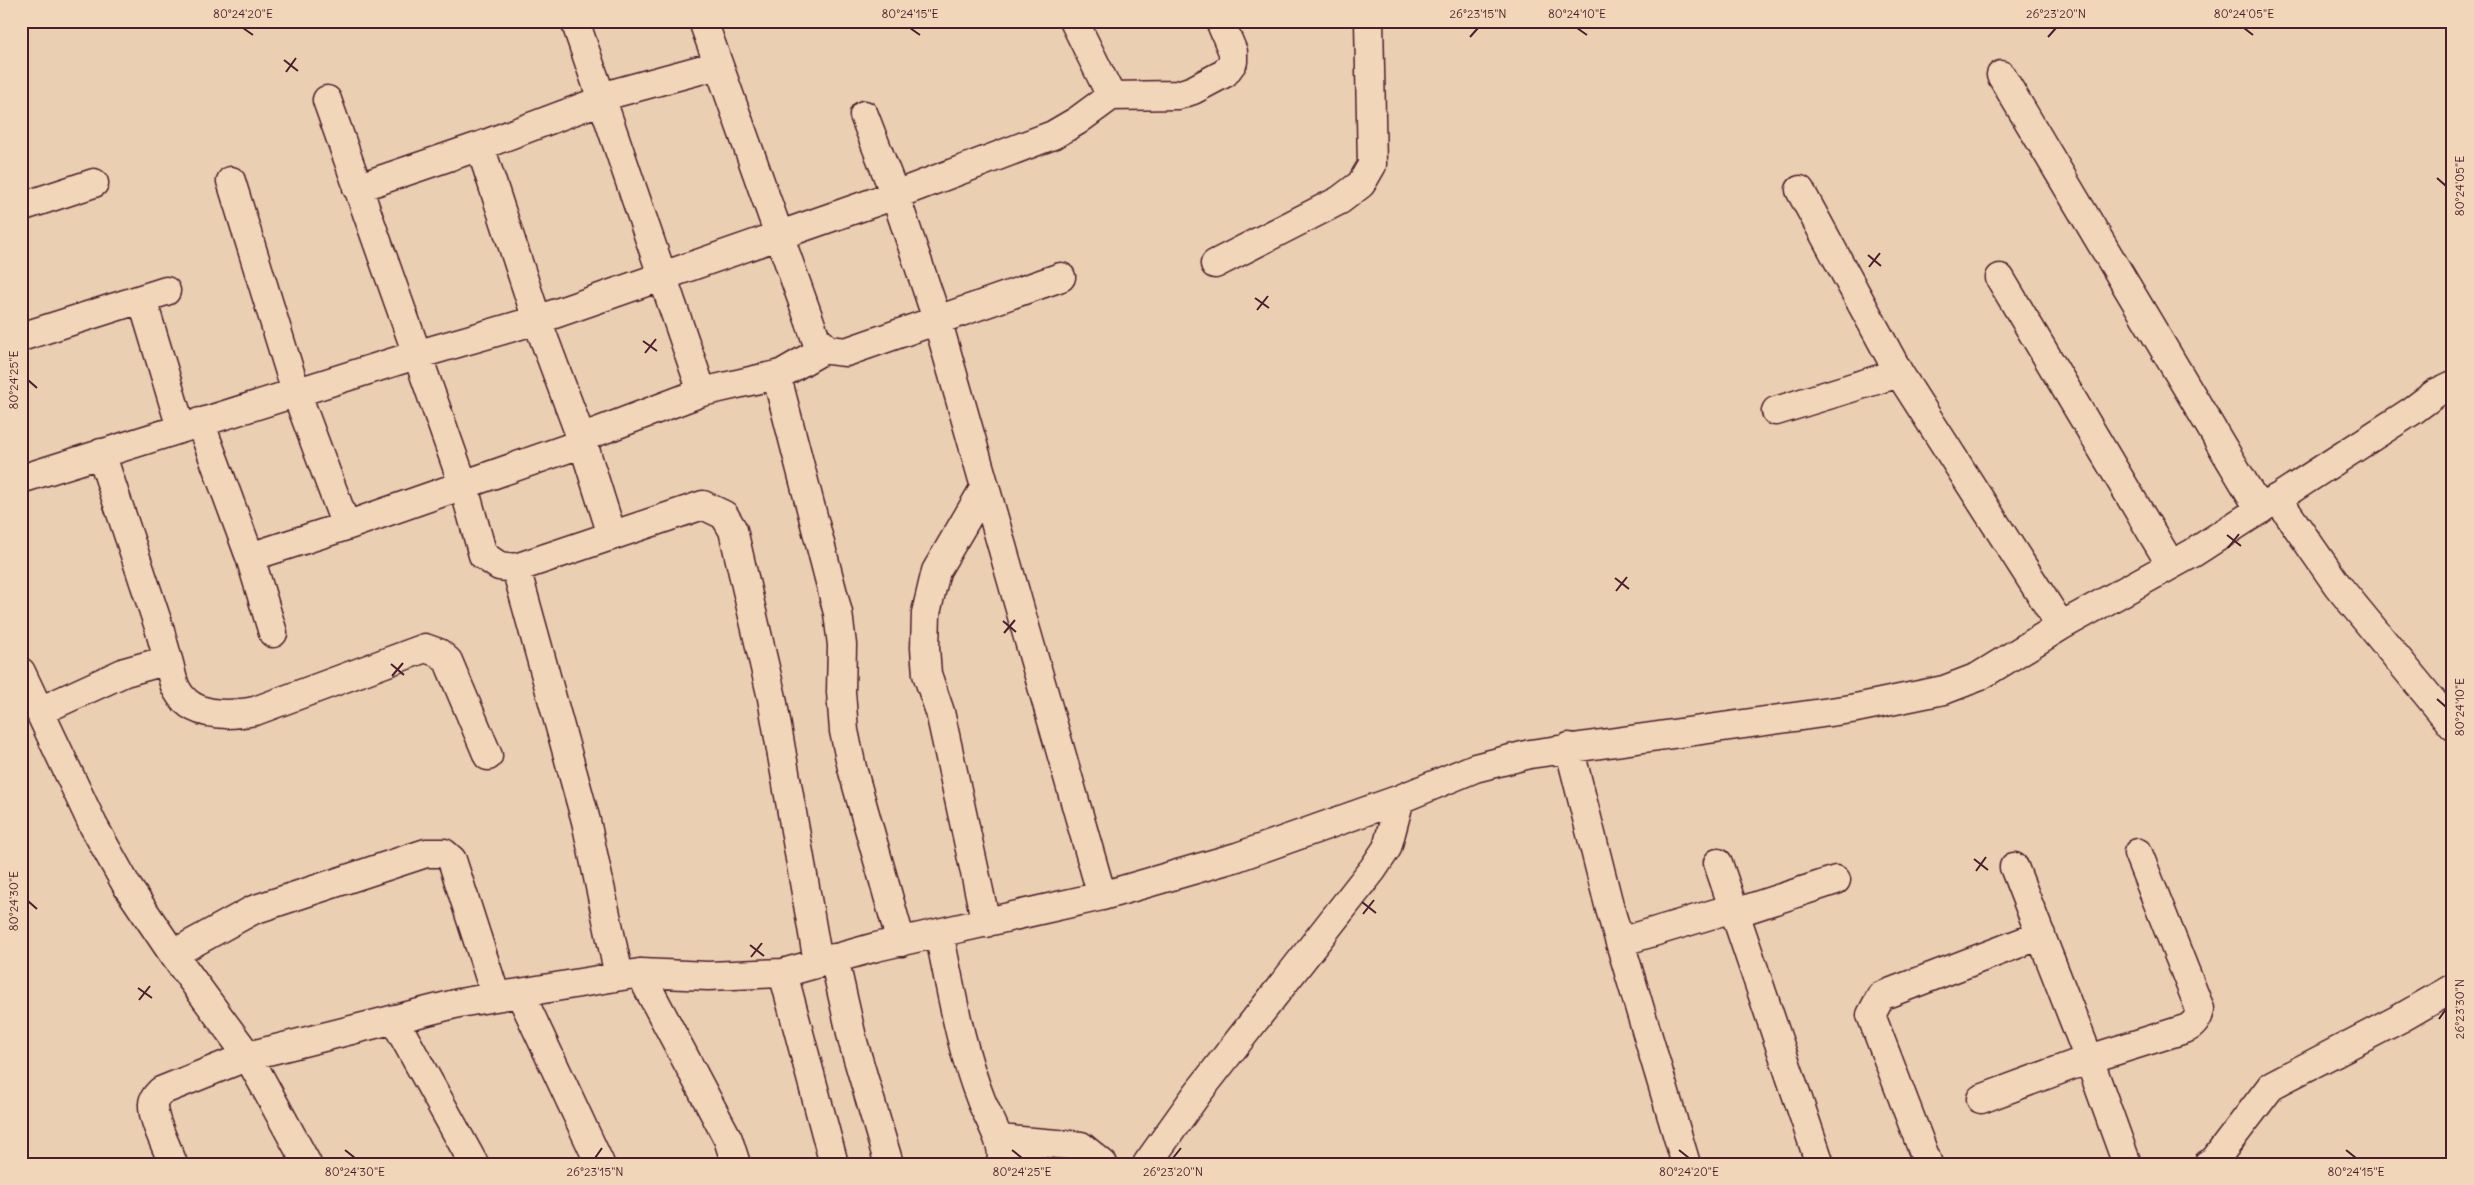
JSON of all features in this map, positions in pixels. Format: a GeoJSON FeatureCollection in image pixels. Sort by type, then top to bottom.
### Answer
{"type":"FeatureCollection","features":[{"type":"Feature","properties":{"kind":"street"},"geometry":{"type":"LineString","coordinates":[[576,21],[702,392]]}},
{"type":"Feature","properties":{"kind":"street"},"geometry":{"type":"LineString","coordinates":[[703,21],[777,236],[816,339],[826,348],[846,352],[1060,277]]}},
{"type":"Feature","properties":{"kind":"street"},"geometry":{"type":"LineString","coordinates":[[1074,21],[1111,96]]}},
{"type":"Feature","properties":{"kind":"street"},"geometry":{"type":"LineString","coordinates":[[21,479],[416,355],[537,320],[895,195],[1053,135],[1077,121],[1111,96],[1178,94],[1193,90],[1225,73],[1233,62],[1233,52],[1220,21]]}},
{"type":"Feature","properties":{"kind":"street"},"geometry":{"type":"LineString","coordinates":[[1215,264],[1340,200],[1361,184],[1372,165],[1369,21]]}},
{"type":"Feature","properties":{"kind":"street"},"geometry":{"type":"LineString","coordinates":[[357,188],[480,146],[602,100],[615,93],[718,65]]}},
{"type":"Feature","properties":{"kind":"street"},"geometry":{"type":"LineString","coordinates":[[2001,75],[2268,504],[2453,726]]}},
{"type":"Feature","properties":{"kind":"street"},"geometry":{"type":"LineString","coordinates":[[326,100],[463,484],[483,555],[499,566],[516,568],[704,505],[724,515],[733,530],[772,698],[826,960],[853,1042],[889,1164]]}},
{"type":"Feature","properties":{"kind":"street"},"geometry":{"type":"LineString","coordinates":[[864,115],[895,195],[937,319],[1102,896]]}},
{"type":"Feature","properties":{"kind":"street"},"geometry":{"type":"LineString","coordinates":[[480,146],[537,320],[582,440],[612,535]]}},
{"type":"Feature","properties":{"kind":"street"},"geometry":{"type":"LineString","coordinates":[[231,181],[296,392],[346,526]]}},
{"type":"Feature","properties":{"kind":"street"},"geometry":{"type":"LineString","coordinates":[[21,207],[94,183]]}},
{"type":"Feature","properties":{"kind":"street"},"geometry":{"type":"LineString","coordinates":[[1800,190],[1899,373],[2061,626]]}},
{"type":"Feature","properties":{"kind":"street"},"geometry":{"type":"LineString","coordinates":[[2000,278],[2171,565]]}},
{"type":"Feature","properties":{"kind":"street"},"geometry":{"type":"LineString","coordinates":[[21,337],[154,295],[190,425],[250,557],[273,633]]}},
{"type":"Feature","properties":{"kind":"street"},"geometry":{"type":"LineString","coordinates":[[250,557],[346,526],[463,484],[582,440],[702,392],[781,374],[826,348]]}},
{"type":"Feature","properties":{"kind":"street"},"geometry":{"type":"LineString","coordinates":[[1776,411],[1899,373]]}},
{"type":"Feature","properties":{"kind":"street"},"geometry":{"type":"LineString","coordinates":[[779,385],[838,613],[842,646],[841,692],[843,721],[852,768],[901,942]]}},
{"type":"Feature","properties":{"kind":"street"},"geometry":{"type":"LineString","coordinates":[[173,1164],[152,1103],[156,1095],[161,1091],[248,1056],[459,1003],[629,974],[708,976],[783,973],[826,960],[1102,896],[1237,857],[1400,799],[1475,768],[1569,747],[1851,709],[1944,690],[1978,677],[2061,626],[2171,565],[2412,411],[2436,393],[2453,385]]}},
{"type":"Feature","properties":{"kind":"street"},"geometry":{"type":"LineString","coordinates":[[101,453],[158,624],[177,690],[192,707],[211,713],[235,715],[255,711],[425,648],[438,653],[448,661],[488,756]]}},
{"type":"Feature","properties":{"kind":"street"},"geometry":{"type":"LineString","coordinates":[[985,487],[936,571],[926,613],[925,648],[927,674],[940,712],[986,922]]}},
{"type":"Feature","properties":{"kind":"street"},"geometry":{"type":"LineString","coordinates":[[516,568],[629,974],[728,1139],[737,1160],[736,1164]]}},
{"type":"Feature","properties":{"kind":"street"},"geometry":{"type":"LineString","coordinates":[[168,660],[125,672],[28,692],[93,825],[126,886],[248,1056],[307,1164]]}},
{"type":"Feature","properties":{"kind":"street"},"geometry":{"type":"LineString","coordinates":[[1569,747],[1620,942],[1686,1164]]}},
{"type":"Feature","properties":{"kind":"street"},"geometry":{"type":"LineString","coordinates":[[1147,1164],[1197,1094],[1373,869],[1387,848],[1400,799]]}},
{"type":"Feature","properties":{"kind":"street"},"geometry":{"type":"LineString","coordinates":[[173,954],[253,910],[426,852],[444,853],[452,860],[508,995],[600,1164]]}},
{"type":"Feature","properties":{"kind":"street"},"geometry":{"type":"LineString","coordinates":[[1981,1099],[2089,1059],[2191,1027],[2199,1015],[2200,1010],[2138,854]]}},
{"type":"Feature","properties":{"kind":"street"},"geometry":{"type":"LineString","coordinates":[[1718,863],[1820,1164]]}},
{"type":"Feature","properties":{"kind":"street"},"geometry":{"type":"LineString","coordinates":[[2014,867],[2089,1059],[2127,1164]]}},
{"type":"Feature","properties":{"kind":"street"},"geometry":{"type":"LineString","coordinates":[[1620,942],[1734,911],[1836,880]]}},
{"type":"Feature","properties":{"kind":"street"},"geometry":{"type":"LineString","coordinates":[[939,933],[968,1068],[1000,1151],[1081,1146],[1103,1164]]}},
{"type":"Feature","properties":{"kind":"street"},"geometry":{"type":"LineString","coordinates":[[1928,1164],[1871,1015],[1881,996],[2041,935]]}},
{"type":"Feature","properties":{"kind":"street"},"geometry":{"type":"LineString","coordinates":[[783,973],[834,1164]]}},
{"type":"Feature","properties":{"kind":"street"},"geometry":{"type":"LineString","coordinates":[[2208,1164],[2214,1161],[2272,1085],[2402,1018],[2453,988]]}},
{"type":"Feature","properties":{"kind":"street"},"geometry":{"type":"LineString","coordinates":[[394,1019],[474,1164]]}}]}
